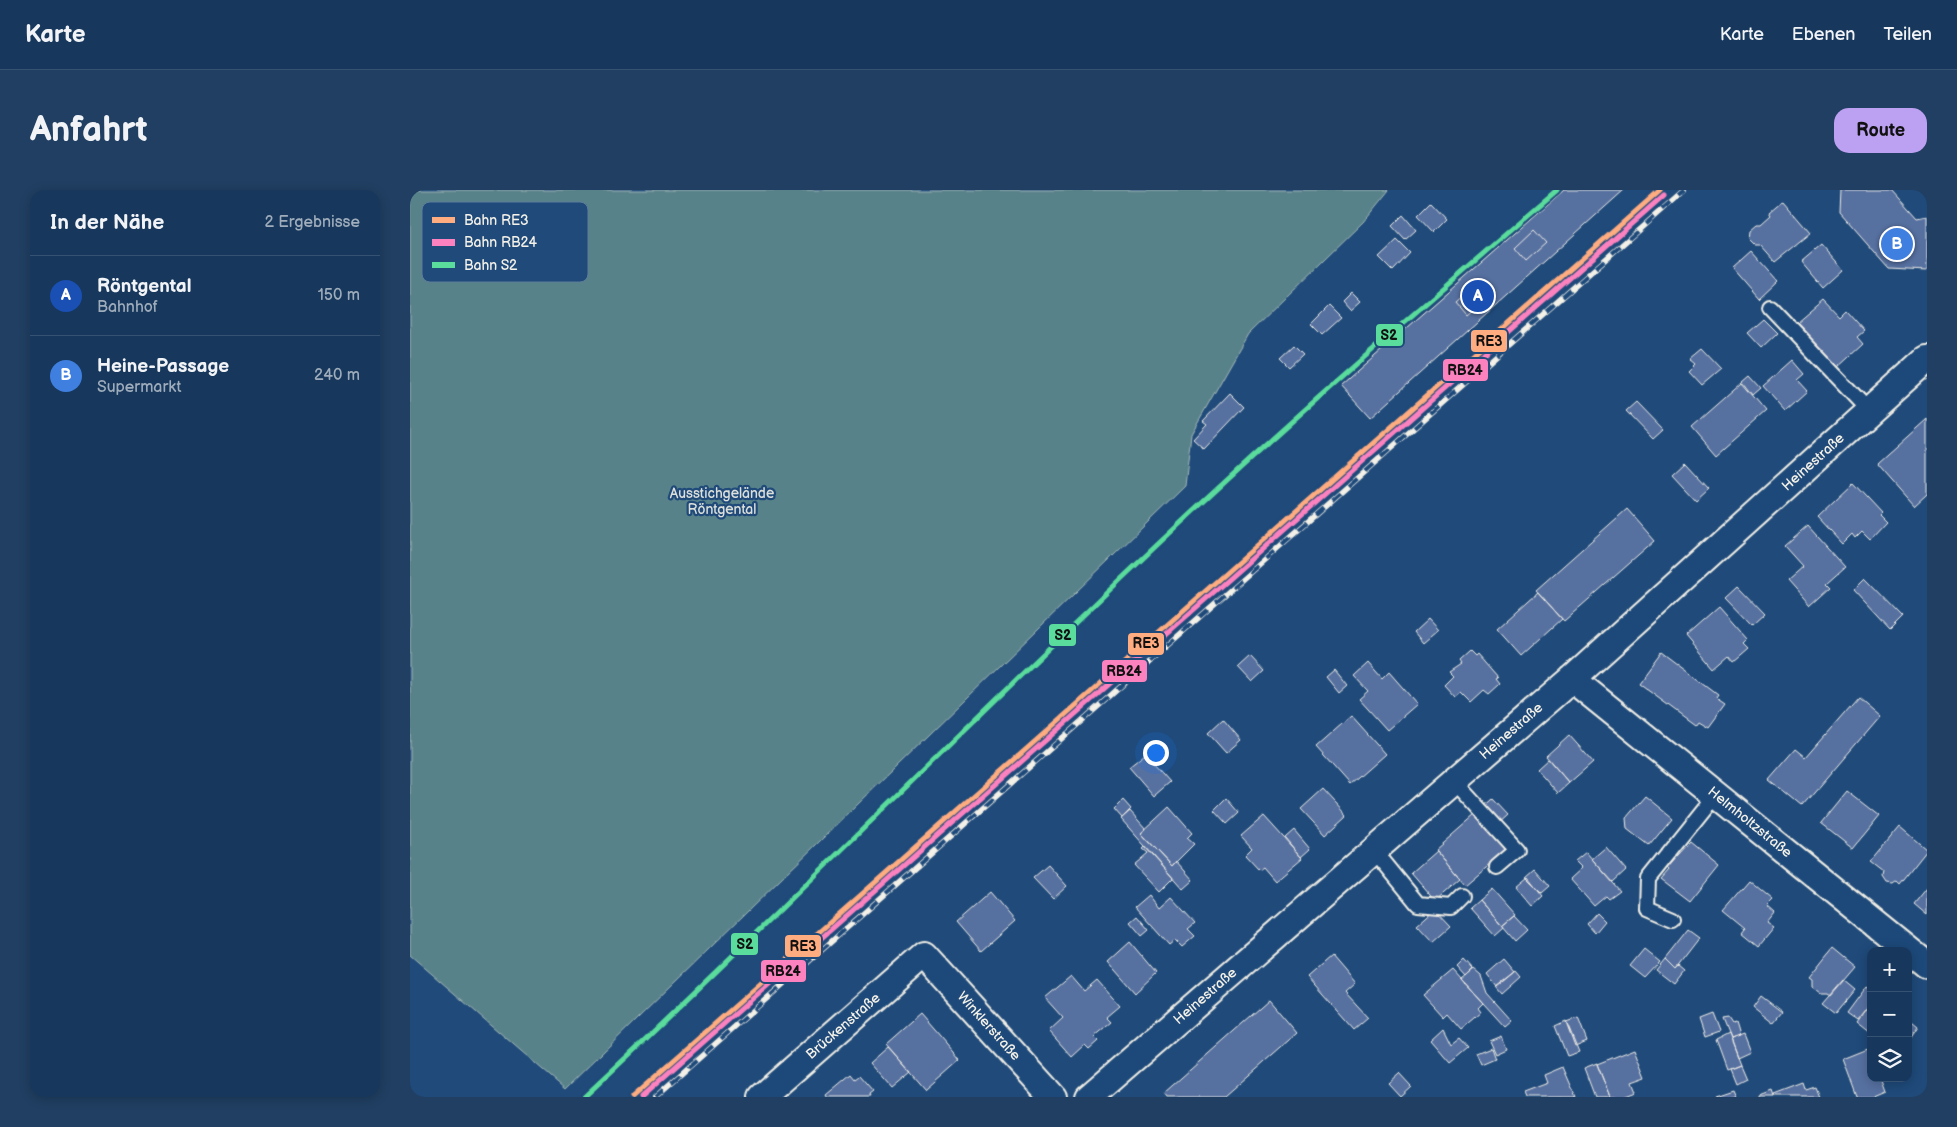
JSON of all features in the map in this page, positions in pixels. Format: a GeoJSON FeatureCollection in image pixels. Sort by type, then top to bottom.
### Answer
{"type":"FeatureCollection","features":[{"type":"Feature","properties":{"kind":"street","name":"Heinestraße"},"geometry":{"type":"LineString","coordinates":[[1089,1097],[1572,678],[1927,359]]}},
{"type":"Feature","properties":{"kind":"street","name":"Helmholtzstraße"},"geometry":{"type":"LineString","coordinates":[[1572,678],[1927,966]]}},
{"type":"Feature","properties":{"kind":"street","name":"Brückenstraße"},"geometry":{"type":"LineString","coordinates":[[762,1097],[924,955]]}},
{"type":"Feature","properties":{"kind":"street","name":"Winklerstraße"},"geometry":{"type":"LineString","coordinates":[[924,955],[1053,1097]]}},
{"type":"Feature","properties":{"kind":"lane"},"geometry":{"type":"LineString","coordinates":[[1770,308],[1868,411]]}},
{"type":"Feature","properties":{"kind":"lane"},"geometry":{"type":"LineString","coordinates":[[1454,781],[1517,850],[1497,867]]}},
{"type":"Feature","properties":{"kind":"lane"},"geometry":{"type":"LineString","coordinates":[[1673,919],[1647,908],[1648,879],[1716,794]]}},
{"type":"Feature","properties":{"kind":"lane"},"geometry":{"type":"LineString","coordinates":[[1374,850],[1418,904],[1451,907],[1462,896]]}},
{"type":"Feature","properties":{"kind":"green space","name":"Ausstichgelände Röntgental"},"geometry":{"type":"Polygon","coordinates":[[[410,190],[1389,190],[1363,222],[1248,334],[1191,434],[1185,486],[565,1089],[410,955],[410,190]]]}},
{"type":"Feature","properties":{"kind":"building"},"geometry":{"type":"Polygon","coordinates":[[[1564,190],[1624,190],[1370,418],[1341,386],[1564,190]]]}},
{"type":"Feature","properties":{"kind":"building"},"geometry":{"type":"Polygon","coordinates":[[[1840,190],[1892,190],[1917,218],[1927,216],[1927,271],[1889,269],[1839,212],[1840,190]]]}},
{"type":"Feature","properties":{"kind":"building"},"geometry":{"type":"Polygon","coordinates":[[[1783,200],[1811,233],[1775,262],[1760,245],[1755,245],[1748,238],[1749,230],[1756,224],[1761,224],[1771,215],[1769,212],[1783,200]]]}},
{"type":"Feature","properties":{"kind":"building"},"geometry":{"type":"Polygon","coordinates":[[[1431,202],[1447,219],[1434,232],[1418,215],[1431,202]]]}},
{"type":"Feature","properties":{"kind":"building"},"geometry":{"type":"Polygon","coordinates":[[[1403,215],[1416,230],[1405,240],[1392,226],[1403,215]]]}},
{"type":"Feature","properties":{"kind":"building"},"geometry":{"type":"Polygon","coordinates":[[[1534,230],[1546,243],[1526,261],[1515,248],[1534,230]]]}},
{"type":"Feature","properties":{"kind":"building"},"geometry":{"type":"Polygon","coordinates":[[[1397,240],[1410,253],[1393,271],[1379,257],[1397,240]]]}},
{"type":"Feature","properties":{"kind":"building"},"geometry":{"type":"Polygon","coordinates":[[[1821,245],[1843,270],[1823,288],[1801,262],[1821,245]]]}},
{"type":"Feature","properties":{"kind":"building"},"geometry":{"type":"Polygon","coordinates":[[[1751,251],[1778,281],[1759,299],[1732,268],[1751,251]]]}},
{"type":"Feature","properties":{"kind":"building"},"geometry":{"type":"Polygon","coordinates":[[[1482,278],[1494,290],[1466,315],[1455,302],[1482,278]]]}},
{"type":"Feature","properties":{"kind":"building"},"geometry":{"type":"Polygon","coordinates":[[[1351,293],[1360,302],[1350,311],[1342,302],[1351,293]]]}},
{"type":"Feature","properties":{"kind":"building"},"geometry":{"type":"Polygon","coordinates":[[[1823,299],[1839,316],[1845,310],[1864,331],[1857,337],[1863,344],[1837,368],[1796,322],[1823,299]]]}},
{"type":"Feature","properties":{"kind":"building"},"geometry":{"type":"Polygon","coordinates":[[[1329,306],[1341,318],[1322,335],[1311,324],[1329,306]]]}},
{"type":"Feature","properties":{"kind":"building"},"geometry":{"type":"Polygon","coordinates":[[[1763,319],[1777,333],[1761,348],[1747,333],[1763,319]]]}},
{"type":"Feature","properties":{"kind":"building"},"geometry":{"type":"Polygon","coordinates":[[[1294,345],[1303,354],[1289,367],[1280,358],[1294,345]]]}},
{"type":"Feature","properties":{"kind":"building"},"geometry":{"type":"Polygon","coordinates":[[[1702,349],[1721,369],[1702,385],[1689,371],[1696,364],[1690,359],[1702,349]]]}},
{"type":"Feature","properties":{"kind":"building"},"geometry":{"type":"Polygon","coordinates":[[[1792,360],[1804,374],[1797,380],[1807,391],[1785,411],[1763,386],[1792,360]]]}},
{"type":"Feature","properties":{"kind":"building"},"geometry":{"type":"Polygon","coordinates":[[[1750,376],[1761,388],[1753,395],[1743,382],[1750,376]]]}},
{"type":"Feature","properties":{"kind":"building"},"geometry":{"type":"Polygon","coordinates":[[[1742,383],[1766,411],[1716,455],[1692,427],[1742,383]]]}},
{"type":"Feature","properties":{"kind":"building"},"geometry":{"type":"Polygon","coordinates":[[[1230,393],[1244,407],[1204,449],[1193,439],[1207,424],[1203,421],[1230,393]]]}},
{"type":"Feature","properties":{"kind":"building"},"geometry":{"type":"Polygon","coordinates":[[[1636,402],[1663,430],[1653,439],[1626,411],[1636,402]]]}},
{"type":"Feature","properties":{"kind":"building"},"geometry":{"type":"Polygon","coordinates":[[[1927,419],[1927,494],[1914,506],[1877,464],[1927,419]]]}},
{"type":"Feature","properties":{"kind":"building"},"geometry":{"type":"Polygon","coordinates":[[[1685,462],[1709,488],[1696,500],[1672,474],[1685,462]]]}},
{"type":"Feature","properties":{"kind":"building"},"geometry":{"type":"Polygon","coordinates":[[[1853,483],[1881,513],[1879,515],[1886,522],[1870,539],[1862,531],[1855,538],[1852,534],[1842,544],[1817,517],[1853,483]]]}},
{"type":"Feature","properties":{"kind":"building"},"geometry":{"type":"Polygon","coordinates":[[[1627,509],[1655,541],[1564,621],[1536,590],[1627,509]]]}},
{"type":"Feature","properties":{"kind":"building"},"geometry":{"type":"Polygon","coordinates":[[[1808,526],[1845,567],[1827,583],[1831,587],[1809,607],[1786,581],[1803,566],[1785,546],[1808,526]]]}},
{"type":"Feature","properties":{"kind":"building"},"geometry":{"type":"Polygon","coordinates":[[[1865,578],[1903,617],[1890,630],[1853,590],[1865,578]]]}},
{"type":"Feature","properties":{"kind":"building"},"geometry":{"type":"Polygon","coordinates":[[[1739,586],[1765,613],[1752,625],[1726,598],[1739,586]]]}},
{"type":"Feature","properties":{"kind":"building"},"geometry":{"type":"Polygon","coordinates":[[[1538,592],[1562,619],[1521,656],[1497,629],[1538,592]]]}},
{"type":"Feature","properties":{"kind":"building"},"geometry":{"type":"Polygon","coordinates":[[[1719,607],[1748,640],[1744,644],[1749,649],[1734,662],[1729,656],[1714,669],[1686,636],[1719,607]]]}},
{"type":"Feature","properties":{"kind":"building"},"geometry":{"type":"Polygon","coordinates":[[[1428,619],[1438,630],[1423,643],[1414,632],[1428,619]]]}},
{"type":"Feature","properties":{"kind":"building"},"geometry":{"type":"Polygon","coordinates":[[[1470,651],[1475,656],[1477,654],[1498,678],[1496,679],[1500,684],[1489,694],[1484,690],[1471,702],[1461,692],[1455,697],[1444,685],[1453,676],[1449,672],[1461,664],[1459,661],[1470,651]]]}},
{"type":"Feature","properties":{"kind":"building"},"geometry":{"type":"Polygon","coordinates":[[[1661,652],[1718,695],[1716,698],[1725,704],[1708,727],[1698,721],[1695,725],[1638,683],[1661,652]]]}},
{"type":"Feature","properties":{"kind":"building"},"geometry":{"type":"Polygon","coordinates":[[[1250,656],[1264,671],[1252,682],[1238,667],[1250,656]]]}},
{"type":"Feature","properties":{"kind":"building"},"geometry":{"type":"Polygon","coordinates":[[[1368,663],[1382,679],[1389,672],[1417,704],[1387,730],[1359,699],[1368,691],[1354,676],[1368,663]]]}},
{"type":"Feature","properties":{"kind":"building"},"geometry":{"type":"Polygon","coordinates":[[[1334,670],[1347,686],[1339,693],[1326,677],[1334,670]]]}},
{"type":"Feature","properties":{"kind":"building"},"geometry":{"type":"Polygon","coordinates":[[[1858,697],[1880,716],[1802,807],[1769,780],[1796,749],[1806,757],[1858,697]]]}},
{"type":"Feature","properties":{"kind":"building"},"geometry":{"type":"Polygon","coordinates":[[[1351,716],[1385,754],[1350,785],[1316,747],[1351,716]]]}},
{"type":"Feature","properties":{"kind":"building"},"geometry":{"type":"Polygon","coordinates":[[[1223,719],[1241,740],[1226,753],[1208,733],[1223,719]]]}},
{"type":"Feature","properties":{"kind":"building"},"geometry":{"type":"Polygon","coordinates":[[[1569,735],[1593,762],[1569,783],[1546,756],[1569,735]]]}},
{"type":"Feature","properties":{"kind":"building"},"geometry":{"type":"Polygon","coordinates":[[[1145,754],[1170,782],[1154,796],[1129,767],[1145,754]]]}},
{"type":"Feature","properties":{"kind":"building"},"geometry":{"type":"Polygon","coordinates":[[[1548,759],[1569,783],[1558,793],[1537,769],[1548,759]]]}},
{"type":"Feature","properties":{"kind":"building"},"geometry":{"type":"Polygon","coordinates":[[[1323,789],[1347,815],[1325,835],[1301,809],[1323,789]]]}},
{"type":"Feature","properties":{"kind":"building"},"geometry":{"type":"Polygon","coordinates":[[[1847,791],[1879,816],[1853,848],[1821,823],[1847,791]]]}},
{"type":"Feature","properties":{"kind":"building"},"geometry":{"type":"Polygon","coordinates":[[[1645,796],[1672,818],[1649,846],[1627,829],[1626,818],[1645,796]]]}},
{"type":"Feature","properties":{"kind":"building"},"geometry":{"type":"Polygon","coordinates":[[[1226,798],[1239,813],[1227,824],[1214,810],[1226,798]]]}},
{"type":"Feature","properties":{"kind":"building"},"geometry":{"type":"Polygon","coordinates":[[[1493,799],[1508,815],[1498,824],[1483,808],[1493,799]]]}},
{"type":"Feature","properties":{"kind":"building"},"geometry":{"type":"Polygon","coordinates":[[[1123,800],[1131,809],[1122,818],[1114,809],[1123,800]]]}},
{"type":"Feature","properties":{"kind":"building"},"geometry":{"type":"Polygon","coordinates":[[[1169,807],[1192,833],[1187,838],[1194,844],[1172,866],[1141,833],[1169,807]]]}},
{"type":"Feature","properties":{"kind":"building"},"geometry":{"type":"Polygon","coordinates":[[[1130,811],[1146,829],[1141,833],[1172,866],[1176,861],[1193,880],[1183,889],[1121,819],[1130,811]]]}},
{"type":"Feature","properties":{"kind":"building"},"geometry":{"type":"Polygon","coordinates":[[[1476,814],[1507,849],[1465,885],[1435,850],[1476,814]]]}},
{"type":"Feature","properties":{"kind":"building"},"geometry":{"type":"Polygon","coordinates":[[[1264,816],[1302,858],[1275,881],[1263,867],[1259,870],[1245,855],[1252,848],[1241,836],[1264,816]]]}},
{"type":"Feature","properties":{"kind":"building"},"geometry":{"type":"Polygon","coordinates":[[[1900,827],[1927,850],[1900,884],[1897,881],[1893,884],[1887,883],[1883,877],[1884,872],[1871,862],[1900,827]]]}},
{"type":"Feature","properties":{"kind":"building"},"geometry":{"type":"Polygon","coordinates":[[[1294,830],[1310,849],[1301,857],[1285,838],[1294,830]]]}},
{"type":"Feature","properties":{"kind":"building"},"geometry":{"type":"Polygon","coordinates":[[[1691,842],[1719,865],[1690,901],[1661,879],[1669,870],[1667,868],[1691,842]]]}},
{"type":"Feature","properties":{"kind":"building"},"geometry":{"type":"Polygon","coordinates":[[[1145,847],[1173,878],[1159,892],[1134,865],[1148,853],[1143,849],[1145,847]]]}},
{"type":"Feature","properties":{"kind":"building"},"geometry":{"type":"Polygon","coordinates":[[[1606,847],[1626,870],[1613,882],[1592,859],[1606,847]]]}},
{"type":"Feature","properties":{"kind":"building"},"geometry":{"type":"Polygon","coordinates":[[[1436,851],[1460,879],[1435,901],[1411,873],[1436,851]]]}},
{"type":"Feature","properties":{"kind":"building"},"geometry":{"type":"Polygon","coordinates":[[[1586,852],[1620,891],[1609,899],[1606,896],[1594,906],[1570,879],[1582,868],[1575,861],[1586,852]]]}},
{"type":"Feature","properties":{"kind":"building"},"geometry":{"type":"Polygon","coordinates":[[[1048,865],[1067,886],[1053,899],[1033,878],[1048,865]]]}},
{"type":"Feature","properties":{"kind":"building"},"geometry":{"type":"Polygon","coordinates":[[[1535,869],[1550,886],[1542,893],[1526,877],[1535,869]]]}},
{"type":"Feature","properties":{"kind":"building"},"geometry":{"type":"Polygon","coordinates":[[[1528,877],[1543,896],[1532,906],[1516,887],[1528,877]]]}},
{"type":"Feature","properties":{"kind":"building"},"geometry":{"type":"Polygon","coordinates":[[[1749,880],[1773,900],[1767,906],[1775,913],[1767,923],[1774,928],[1759,946],[1742,932],[1745,928],[1723,910],[1749,880]]]}},
{"type":"Feature","properties":{"kind":"building"},"geometry":{"type":"Polygon","coordinates":[[[1927,888],[1927,915],[1914,904],[1927,888]]]}},
{"type":"Feature","properties":{"kind":"building"},"geometry":{"type":"Polygon","coordinates":[[[1492,889],[1515,915],[1502,926],[1479,900],[1492,889]]]}},
{"type":"Feature","properties":{"kind":"building"},"geometry":{"type":"Polygon","coordinates":[[[990,892],[1015,921],[981,951],[956,922],[990,892]]]}},
{"type":"Feature","properties":{"kind":"building"},"geometry":{"type":"Polygon","coordinates":[[[1149,895],[1159,908],[1171,897],[1195,923],[1188,929],[1195,936],[1182,947],[1175,940],[1169,945],[1135,907],[1149,895]]]}},
{"type":"Feature","properties":{"kind":"building"},"geometry":{"type":"Polygon","coordinates":[[[1479,900],[1504,928],[1495,936],[1470,908],[1479,900]]]}},
{"type":"Feature","properties":{"kind":"building"},"geometry":{"type":"Polygon","coordinates":[[[1435,909],[1451,926],[1433,942],[1417,925],[1435,909]]]}},
{"type":"Feature","properties":{"kind":"building"},"geometry":{"type":"Polygon","coordinates":[[[1597,913],[1605,921],[1595,933],[1587,924],[1597,913]]]}},
{"type":"Feature","properties":{"kind":"building"},"geometry":{"type":"Polygon","coordinates":[[[1137,916],[1149,930],[1142,936],[1130,922],[1137,916]]]}},
{"type":"Feature","properties":{"kind":"building"},"geometry":{"type":"Polygon","coordinates":[[[1514,916],[1527,930],[1515,941],[1502,926],[1514,916]]]}},
{"type":"Feature","properties":{"kind":"building"},"geometry":{"type":"Polygon","coordinates":[[[1688,930],[1699,938],[1675,969],[1665,959],[1688,930]]]}},
{"type":"Feature","properties":{"kind":"building"},"geometry":{"type":"Polygon","coordinates":[[[1130,942],[1156,973],[1135,993],[1108,962],[1130,942]]]}},
{"type":"Feature","properties":{"kind":"building"},"geometry":{"type":"Polygon","coordinates":[[[1832,948],[1855,967],[1831,995],[1821,993],[1812,986],[1812,979],[1809,977],[1832,948]]]}},
{"type":"Feature","properties":{"kind":"building"},"geometry":{"type":"Polygon","coordinates":[[[1644,949],[1660,962],[1645,978],[1630,966],[1644,949]]]}},
{"type":"Feature","properties":{"kind":"building"},"geometry":{"type":"Polygon","coordinates":[[[1331,956],[1355,984],[1345,993],[1368,1018],[1354,1030],[1307,977],[1331,956]]]}},
{"type":"Feature","properties":{"kind":"building"},"geometry":{"type":"Polygon","coordinates":[[[1504,959],[1515,972],[1497,987],[1487,974],[1504,959]]]}},
{"type":"Feature","properties":{"kind":"building"},"geometry":{"type":"Polygon","coordinates":[[[1665,959],[1675,969],[1678,966],[1684,971],[1674,984],[1656,970],[1665,959]]]}},
{"type":"Feature","properties":{"kind":"building"},"geometry":{"type":"Polygon","coordinates":[[[1464,960],[1473,970],[1466,977],[1457,967],[1464,960]]]}},
{"type":"Feature","properties":{"kind":"building"},"geometry":{"type":"Polygon","coordinates":[[[1453,970],[1483,1003],[1478,1008],[1481,1012],[1461,1029],[1447,1013],[1443,1017],[1423,995],[1453,970]]]}},
{"type":"Feature","properties":{"kind":"building"},"geometry":{"type":"Polygon","coordinates":[[[1474,970],[1481,976],[1487,993],[1512,1021],[1505,1027],[1462,980],[1474,970]]]}},
{"type":"Feature","properties":{"kind":"building"},"geometry":{"type":"Polygon","coordinates":[[[1516,971],[1521,977],[1502,994],[1496,987],[1516,971]]]}},
{"type":"Feature","properties":{"kind":"building"},"geometry":{"type":"Polygon","coordinates":[[[1071,976],[1084,991],[1097,980],[1120,1006],[1107,1017],[1112,1022],[1094,1037],[1098,1041],[1089,1049],[1085,1045],[1072,1057],[1049,1031],[1063,1018],[1045,998],[1071,976]]]}},
{"type":"Feature","properties":{"kind":"building"},"geometry":{"type":"Polygon","coordinates":[[[1843,980],[1855,990],[1836,1013],[1823,1003],[1843,980]]]}},
{"type":"Feature","properties":{"kind":"building"},"geometry":{"type":"Polygon","coordinates":[[[1867,986],[1867,1009],[1858,1021],[1847,1013],[1867,986]]]}},
{"type":"Feature","properties":{"kind":"building"},"geometry":{"type":"Polygon","coordinates":[[[1761,996],[1782,1012],[1773,1023],[1753,1007],[1761,996]]]}},
{"type":"Feature","properties":{"kind":"building"},"geometry":{"type":"Polygon","coordinates":[[[1269,1000],[1297,1033],[1224,1097],[1167,1097],[1164,1093],[1269,1000]]]}},
{"type":"Feature","properties":{"kind":"building"},"geometry":{"type":"Polygon","coordinates":[[[1867,1010],[1867,1032],[1857,1024],[1867,1010]]]}},
{"type":"Feature","properties":{"kind":"building"},"geometry":{"type":"Polygon","coordinates":[[[920,1014],[960,1060],[926,1090],[886,1044],[920,1014]]]}},
{"type":"Feature","properties":{"kind":"building"},"geometry":{"type":"Polygon","coordinates":[[[1712,1014],[1719,1032],[1705,1037],[1699,1019],[1712,1014]]]}},
{"type":"Feature","properties":{"kind":"building"},"geometry":{"type":"Polygon","coordinates":[[[1578,1018],[1587,1041],[1575,1046],[1566,1022],[1578,1018]]]}},
{"type":"Feature","properties":{"kind":"building"},"geometry":{"type":"Polygon","coordinates":[[[1728,1018],[1732,1024],[1735,1023],[1739,1036],[1730,1039],[1722,1019],[1728,1018]]]}},
{"type":"Feature","properties":{"kind":"building"},"geometry":{"type":"Polygon","coordinates":[[[1566,1021],[1579,1052],[1567,1056],[1555,1026],[1566,1021]]]}},
{"type":"Feature","properties":{"kind":"building"},"geometry":{"type":"Polygon","coordinates":[[[1912,1022],[1918,1027],[1912,1036],[1912,1022]]]}},
{"type":"Feature","properties":{"kind":"building"},"geometry":{"type":"Polygon","coordinates":[[[1443,1028],[1451,1044],[1459,1038],[1468,1048],[1450,1063],[1430,1040],[1443,1028]]]}},
{"type":"Feature","properties":{"kind":"building"},"geometry":{"type":"Polygon","coordinates":[[[1728,1034],[1740,1065],[1727,1070],[1716,1040],[1728,1034]]]}},
{"type":"Feature","properties":{"kind":"building"},"geometry":{"type":"Polygon","coordinates":[[[1743,1034],[1750,1052],[1737,1058],[1730,1039],[1743,1034]]]}},
{"type":"Feature","properties":{"kind":"building"},"geometry":{"type":"Polygon","coordinates":[[[1501,1036],[1506,1049],[1495,1054],[1489,1041],[1501,1036]]]}},
{"type":"Feature","properties":{"kind":"building"},"geometry":{"type":"Polygon","coordinates":[[[888,1047],[911,1072],[892,1088],[870,1063],[888,1047]]]}},
{"type":"Feature","properties":{"kind":"building"},"geometry":{"type":"Polygon","coordinates":[[[1491,1048],[1495,1059],[1481,1065],[1476,1054],[1491,1048]]]}},
{"type":"Feature","properties":{"kind":"building"},"geometry":{"type":"Polygon","coordinates":[[[1635,1049],[1646,1077],[1632,1082],[1636,1092],[1623,1097],[1610,1097],[1597,1064],[1635,1049]]]}},
{"type":"Feature","properties":{"kind":"building"},"geometry":{"type":"Polygon","coordinates":[[[1867,1049],[1867,1082],[1881,1082],[1885,1092],[1873,1097],[1857,1097],[1843,1059],[1867,1049]]]}},
{"type":"Feature","properties":{"kind":"building"},"geometry":{"type":"Polygon","coordinates":[[[1597,1063],[1610,1097],[1595,1097],[1584,1068],[1597,1063]]]}},
{"type":"Feature","properties":{"kind":"building"},"geometry":{"type":"Polygon","coordinates":[[[1740,1065],[1746,1079],[1736,1084],[1730,1069],[1740,1065]]]}},
{"type":"Feature","properties":{"kind":"building"},"geometry":{"type":"Polygon","coordinates":[[[1563,1067],[1576,1097],[1525,1097],[1523,1092],[1547,1083],[1544,1075],[1563,1067]]]}},
{"type":"Feature","properties":{"kind":"building"},"geometry":{"type":"Polygon","coordinates":[[[1399,1073],[1411,1086],[1400,1096],[1388,1083],[1399,1073]]]}},
{"type":"Feature","properties":{"kind":"building"},"geometry":{"type":"Polygon","coordinates":[[[851,1074],[855,1079],[859,1076],[873,1092],[869,1095],[870,1097],[827,1097],[826,1095],[851,1074]]]}},
{"type":"Feature","properties":{"kind":"building"},"geometry":{"type":"Polygon","coordinates":[[[1804,1084],[1806,1090],[1815,1087],[1819,1097],[1776,1097],[1775,1095],[1804,1084]]]}},
{"type":"Feature","properties":{"kind":"building"},"geometry":{"type":"Polygon","coordinates":[[[1733,1090],[1736,1097],[1715,1096],[1733,1090]]]}},
{"type":"Feature","properties":{"kind":"building"},"geometry":{"type":"Polygon","coordinates":[[[1773,1091],[1775,1097],[1760,1097],[1760,1096],[1773,1091]]]}},
{"type":"Feature","properties":{"kind":"railway"},"geometry":{"type":"LineString","coordinates":[[655,1097],[1684,190]]}},
{"type":"Feature","properties":{"kind":"rail line","name":"S2"},"geometry":{"type":"LineString","coordinates":[[584,1097],[732,957],[1024,672],[1219,487],[1314,401],[1557,190]]}},
{"type":"Feature","properties":{"kind":"rail line","name":"RE3"},"geometry":{"type":"LineString","coordinates":[[632,1097],[1660,190]]}},
{"type":"Feature","properties":{"kind":"rail line","name":"RB24"},"geometry":{"type":"LineString","coordinates":[[641,1097],[1664,195]]}},
{"type":"Feature","properties":{"kind":"place","name":"Heine-Passage"},"geometry":{"type":"Point","coordinates":[1897,244]}},
{"type":"Feature","properties":{"kind":"place","name":"Röntgental"},"geometry":{"type":"Point","coordinates":[1478,296]}}]}
